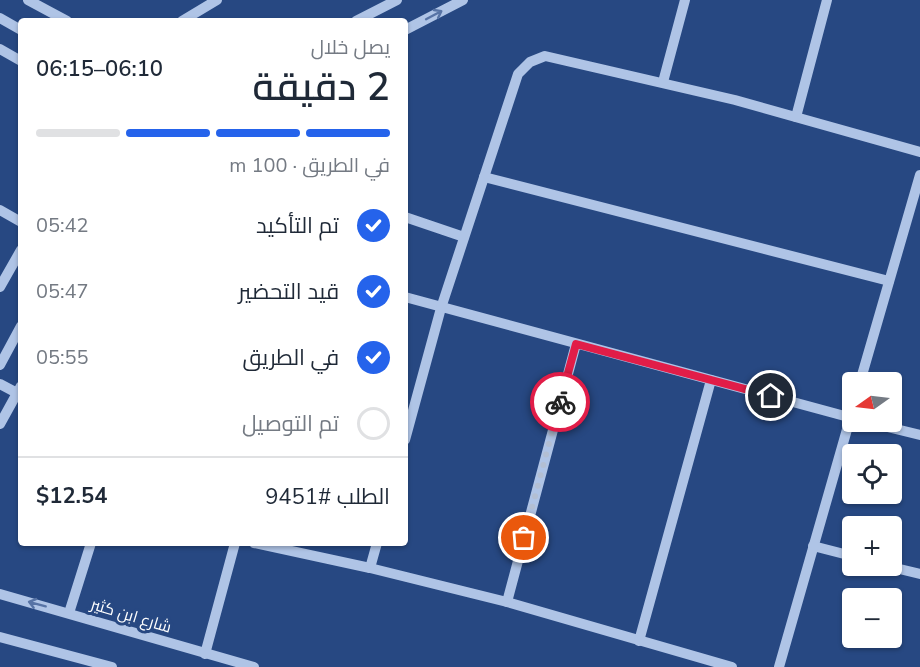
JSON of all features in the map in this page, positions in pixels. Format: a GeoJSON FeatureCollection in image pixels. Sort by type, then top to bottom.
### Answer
{"type":"FeatureCollection","features":[{"type":"Feature","properties":{"kind":"street"},"geometry":{"type":"LineString","coordinates":[[28,0],[61,18]]}},
{"type":"Feature","properties":{"kind":"street"},"geometry":{"type":"LineString","coordinates":[[43,0],[50,12]]}},
{"type":"Feature","properties":{"kind":"street"},"geometry":{"type":"LineString","coordinates":[[362,18],[397,0]]}},
{"type":"Feature","properties":{"kind":"street"},"geometry":{"type":"LineString","coordinates":[[408,28],[463,0]]}},
{"type":"Feature","properties":{"kind":"street"},"geometry":{"type":"LineString","coordinates":[[663,82],[685,0]]}},
{"type":"Feature","properties":{"kind":"street"},"geometry":{"type":"LineString","coordinates":[[796,117],[827,0]]}},
{"type":"Feature","properties":{"kind":"street"},"geometry":{"type":"LineString","coordinates":[[186,18],[212,1]]}},
{"type":"Feature","properties":{"kind":"street"},"geometry":{"type":"LineString","coordinates":[[0,18],[18,28]]}},
{"type":"Feature","properties":{"kind":"street"},"geometry":{"type":"LineString","coordinates":[[0,49],[18,58]]}},
{"type":"Feature","properties":{"kind":"street"},"geometry":{"type":"LineString","coordinates":[[408,429],[441,308],[518,74],[530,62],[545,56],[663,82],[920,152]]}},
{"type":"Feature","properties":{"kind":"street"},"geometry":{"type":"LineString","coordinates":[[863,372],[920,175]]}},
{"type":"Feature","properties":{"kind":"street"},"geometry":{"type":"LineString","coordinates":[[484,177],[890,281]]}},
{"type":"Feature","properties":{"kind":"street"},"geometry":{"type":"LineString","coordinates":[[0,210],[18,220]]}},
{"type":"Feature","properties":{"kind":"street"},"geometry":{"type":"LineString","coordinates":[[408,218],[464,237]]}},
{"type":"Feature","properties":{"kind":"street"},"geometry":{"type":"LineString","coordinates":[[1,283],[18,257]]}},
{"type":"Feature","properties":{"kind":"street"},"geometry":{"type":"LineString","coordinates":[[408,298],[842,413]]}},
{"type":"Feature","properties":{"kind":"street"},"geometry":{"type":"LineString","coordinates":[[0,365],[18,332]]}},
{"type":"Feature","properties":{"kind":"street"},"geometry":{"type":"LineString","coordinates":[[507,603],[576,344]]}},
{"type":"Feature","properties":{"kind":"street"},"geometry":{"type":"LineString","coordinates":[[639,641],[711,380]]}},
{"type":"Feature","properties":{"kind":"street"},"geometry":{"type":"LineString","coordinates":[[0,384],[18,389]]}},
{"type":"Feature","properties":{"kind":"street"},"geometry":{"type":"LineString","coordinates":[[0,424],[18,391]]}},
{"type":"Feature","properties":{"kind":"street"},"geometry":{"type":"LineString","coordinates":[[902,431],[920,435]]}},
{"type":"Feature","properties":{"kind":"street"},"geometry":{"type":"LineString","coordinates":[[779,667],[847,432]]}},
{"type":"Feature","properties":{"kind":"street"},"geometry":{"type":"LineString","coordinates":[[69,613],[90,546]]}},
{"type":"Feature","properties":{"kind":"street"},"geometry":{"type":"LineString","coordinates":[[205,654],[234,546]]}},
{"type":"Feature","properties":{"kind":"street"},"geometry":{"type":"LineString","coordinates":[[268,546],[370,568],[507,603],[732,667]]}},
{"type":"Feature","properties":{"kind":"street"},"geometry":{"type":"LineString","coordinates":[[370,568],[376,546]]}},
{"type":"Feature","properties":{"kind":"street"},"geometry":{"type":"LineString","coordinates":[[813,546],[842,553]]}},
{"type":"Feature","properties":{"kind":"street"},"geometry":{"type":"LineString","coordinates":[[902,570],[920,574]]}},
{"type":"Feature","properties":{"kind":"street","name":"شارع ابن كثير"},"geometry":{"type":"LineString","coordinates":[[0,594],[205,654],[230,664],[254,667]]}},
{"type":"Feature","properties":{"kind":"street"},"geometry":{"type":"LineString","coordinates":[[0,637],[111,667]]}},
{"type":"Feature","properties":{"kind":"way so far"},"geometry":{"type":"LineString","coordinates":[[524,538],[560,402]]}},
{"type":"Feature","properties":{"kind":"route"},"geometry":{"type":"LineString","coordinates":[[560,402],[576,344],[771,396]]}}]}
